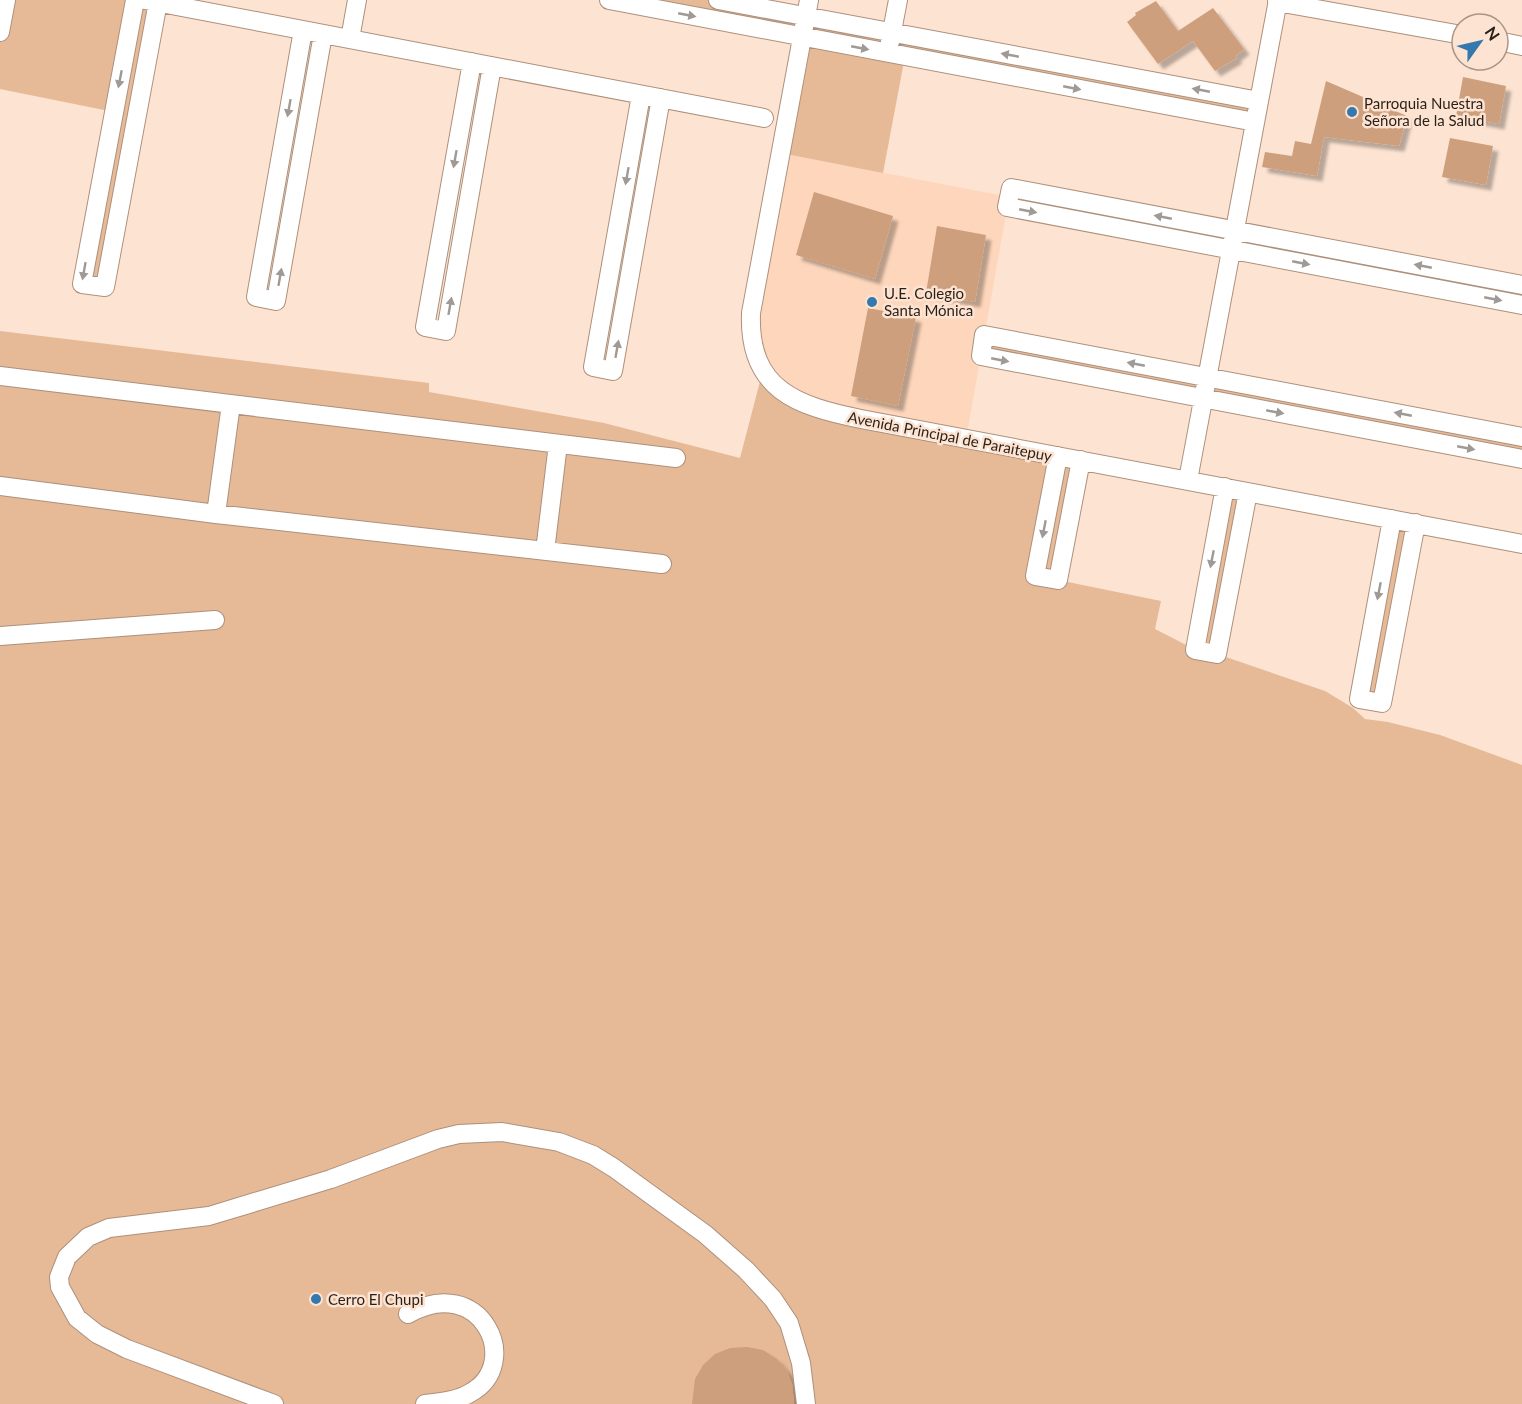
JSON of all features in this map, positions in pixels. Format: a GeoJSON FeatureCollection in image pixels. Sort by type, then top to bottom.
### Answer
{"type":"FeatureCollection","features":[{"type":"Feature","properties":{"kind":"street"},"geometry":{"type":"LineString","coordinates":[[0,32],[6,0]]}},
{"type":"Feature","properties":{"kind":"street"},"geometry":{"type":"LineString","coordinates":[[135,0],[82,284],[105,287],[152,1],[764,118]]}},
{"type":"Feature","properties":{"kind":"street"},"geometry":{"type":"LineString","coordinates":[[350,39],[357,0]]}},
{"type":"Feature","properties":{"kind":"street"},"geometry":{"type":"LineString","coordinates":[[609,0],[1255,122]]}},
{"type":"Feature","properties":{"kind":"street"},"geometry":{"type":"LineString","coordinates":[[718,0],[808,8],[892,33],[1259,101]]}},
{"type":"Feature","properties":{"kind":"street"},"geometry":{"type":"LineString","coordinates":[[888,53],[898,0]]}},
{"type":"Feature","properties":{"kind":"street"},"geometry":{"type":"LineString","coordinates":[[1188,480],[1277,1],[1450,33]]}},
{"type":"Feature","properties":{"kind":"street","name":"Avenida Principal de Paraitepuy"},"geometry":{"type":"LineString","coordinates":[[808,8],[752,313],[752,345],[763,370],[782,391],[814,409],[1522,544]]}},
{"type":"Feature","properties":{"kind":"street"},"geometry":{"type":"LineString","coordinates":[[303,30],[256,297],[276,301],[323,34]]}},
{"type":"Feature","properties":{"kind":"street"},"geometry":{"type":"LineString","coordinates":[[1031,80],[1035,59]]}},
{"type":"Feature","properties":{"kind":"street"},"geometry":{"type":"LineString","coordinates":[[472,62],[425,327],[446,331],[492,66]]}},
{"type":"Feature","properties":{"kind":"street"},"geometry":{"type":"LineString","coordinates":[[641,95],[593,367],[613,371],[661,98]]}},
{"type":"Feature","properties":{"kind":"street"},"geometry":{"type":"LineString","coordinates":[[1522,285],[1011,188],[1006,207],[1522,305]]}},
{"type":"Feature","properties":{"kind":"street"},"geometry":{"type":"LineString","coordinates":[[1522,437],[984,335],[981,356],[1522,459]]}},
{"type":"Feature","properties":{"kind":"street"},"geometry":{"type":"LineString","coordinates":[[0,376],[676,458]]}},
{"type":"Feature","properties":{"kind":"street"},"geometry":{"type":"LineString","coordinates":[[216,514],[231,404]]}},
{"type":"Feature","properties":{"kind":"street"},"geometry":{"type":"LineString","coordinates":[[545,551],[558,444]]}},
{"type":"Feature","properties":{"kind":"street"},"geometry":{"type":"LineString","coordinates":[[1058,456],[1035,576],[1058,580],[1081,460]]}},
{"type":"Feature","properties":{"kind":"street"},"geometry":{"type":"LineString","coordinates":[[0,486],[216,514],[662,564]]}},
{"type":"Feature","properties":{"kind":"street"},"geometry":{"type":"LineString","coordinates":[[1225,487],[1195,650],[1217,654],[1248,492]]}},
{"type":"Feature","properties":{"kind":"street"},"geometry":{"type":"LineString","coordinates":[[1392,519],[1359,699],[1382,703],[1416,523]]}},
{"type":"Feature","properties":{"kind":"street"},"geometry":{"type":"LineString","coordinates":[[0,636],[215,620]]}},
{"type":"Feature","properties":{"kind":"street"},"geometry":{"type":"LineString","coordinates":[[274,1404],[127,1349],[97,1334],[77,1318],[60,1287],[59,1277],[67,1257],[88,1237],[109,1228],[209,1216],[331,1179],[438,1139],[459,1134],[502,1131],[541,1138],[593,1155],[705,1234],[746,1269],[766,1291],[789,1323],[801,1363],[806,1404]]}},
{"type":"Feature","properties":{"kind":"street"},"geometry":{"type":"LineString","coordinates":[[408,1314],[432,1302],[456,1304],[479,1317],[492,1338],[493,1363],[480,1386],[458,1399],[425,1404]]}},
{"type":"Feature","properties":{"kind":"shaded area"},"geometry":{"type":"Polygon","coordinates":[[[0,0],[145,0],[158,2],[105,287],[82,284],[114,112],[0,89],[0,0]]]}},
{"type":"Feature","properties":{"kind":"shaded area"},"geometry":{"type":"Polygon","coordinates":[[[609,0],[718,0],[1259,101],[1255,122],[905,56],[883,173],[781,153],[802,37],[609,0]]]}},
{"type":"Feature","properties":{"kind":"shaded area","name":"U.E. Colegio Santa Mónica"},"geometry":{"type":"Polygon","coordinates":[[[781,153],[1009,197],[966,439],[794,400],[752,345],[781,153]]]}},
{"type":"Feature","properties":{"kind":"shaded area"},"geometry":{"type":"Polygon","coordinates":[[[0,331],[429,383],[429,392],[604,423],[740,458],[763,370],[794,400],[1081,460],[1058,580],[1161,601],[1155,629],[1194,649],[1225,487],[1248,492],[1217,654],[1325,691],[1353,708],[1365,719],[1388,722],[1440,735],[1522,765],[1522,1404],[0,1404],[0,331]]]}},
{"type":"Feature","properties":{"kind":"shaded area"},"geometry":{"type":"Polygon","coordinates":[[[984,335],[1522,437],[1522,459],[981,356],[984,335]]]}},
{"type":"Feature","properties":{"kind":"shaded area"},"geometry":{"type":"Polygon","coordinates":[[[1416,523],[1382,703],[1359,699],[1390,533],[1416,523]]]}},
{"type":"Feature","properties":{"kind":"building"},"geometry":{"type":"Polygon","coordinates":[[[1156,1],[1178,31],[1213,8],[1244,49],[1235,56],[1237,58],[1215,71],[1193,41],[1158,64],[1127,22],[1136,15],[1135,13],[1156,1]]]}},
{"type":"Feature","properties":{"kind":"building"},"geometry":{"type":"Polygon","coordinates":[[[1463,77],[1506,86],[1499,124],[1456,116],[1463,77]]]}},
{"type":"Feature","properties":{"kind":"building"},"geometry":{"type":"Polygon","coordinates":[[[1326,81],[1407,116],[1399,146],[1324,137],[1317,176],[1262,167],[1265,152],[1292,156],[1295,141],[1311,144],[1326,81]]]}},
{"type":"Feature","properties":{"kind":"building"},"geometry":{"type":"Polygon","coordinates":[[[1450,138],[1493,146],[1486,185],[1442,177],[1450,138]]]}},
{"type":"Feature","properties":{"kind":"building"},"geometry":{"type":"Polygon","coordinates":[[[814,192],[893,216],[875,279],[796,255],[814,192]]]}},
{"type":"Feature","properties":{"kind":"building"},"geometry":{"type":"Polygon","coordinates":[[[937,226],[986,235],[975,302],[926,293],[937,226]]]}},
{"type":"Feature","properties":{"kind":"building"},"geometry":{"type":"Polygon","coordinates":[[[868,308],[916,317],[898,406],[851,396],[868,308]]]}},
{"type":"Feature","properties":{"kind":"building"},"geometry":{"type":"Polygon","coordinates":[[[747,1347],[763,1350],[777,1359],[787,1371],[792,1384],[794,1404],[692,1404],[695,1379],[703,1365],[715,1354],[730,1348],[747,1347]]]}},
{"type":"Feature","properties":{"kind":"place","name":"Parroquia Nuestra Señora de la Salud"},"geometry":{"type":"Point","coordinates":[1352,112]}},
{"type":"Feature","properties":{"kind":"place","name":"U.E. Colegio Santa Mónica"},"geometry":{"type":"Point","coordinates":[872,302]}},
{"type":"Feature","properties":{"kind":"place","name":"Cerro El Chupi"},"geometry":{"type":"Point","coordinates":[316,1299]}}]}
